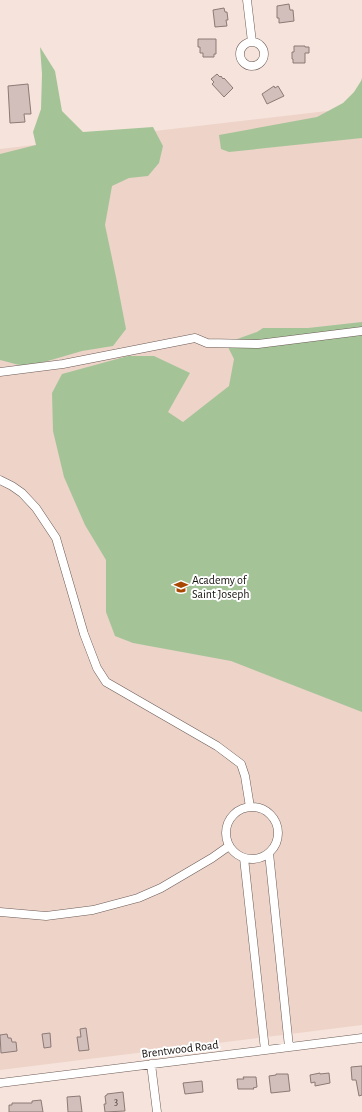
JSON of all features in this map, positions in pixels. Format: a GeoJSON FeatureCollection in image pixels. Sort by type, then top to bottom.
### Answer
{"type":"FeatureCollection","features":[{"type":"Feature","properties":{"kind":"street"},"geometry":{"type":"LineString","coordinates":[[247,0],[252,42]]}},
{"type":"Feature","properties":{"kind":"street"},"geometry":{"type":"LineString","coordinates":[[0,372],[63,364],[195,338],[207,343],[258,344],[362,332]]}},
{"type":"Feature","properties":{"kind":"street"},"geometry":{"type":"LineString","coordinates":[[0,480],[22,493],[36,508],[56,538],[84,634],[97,668],[106,682],[217,746],[241,764],[245,776],[250,807]]}},
{"type":"Feature","properties":{"kind":"street"},"geometry":{"type":"LineString","coordinates":[[250,807],[260,808],[269,813],[275,821],[278,831],[277,841],[272,850],[264,856],[254,860],[244,858],[236,854],[229,846],[226,836],[227,826],[232,817],[240,810],[250,807]]}},
{"type":"Feature","properties":{"kind":"street"},"geometry":{"type":"LineString","coordinates":[[0,912],[46,916],[93,910],[138,898],[161,888],[212,858],[229,846]]}},
{"type":"Feature","properties":{"kind":"street"},"geometry":{"type":"LineString","coordinates":[[269,853],[289,1047]]}},
{"type":"Feature","properties":{"kind":"street"},"geometry":{"type":"LineString","coordinates":[[244,858],[265,1050]]}},
{"type":"Feature","properties":{"kind":"street","name":"Brentwood Road"},"geometry":{"type":"LineString","coordinates":[[0,1083],[362,1038]]}},
{"type":"Feature","properties":{"kind":"street"},"geometry":{"type":"LineString","coordinates":[[152,1064],[157,1112]]}},
{"type":"Feature","properties":{"kind":"shaded area","name":"Academy of Saint Joseph"},"geometry":{"type":"Polygon","coordinates":[[[362,107],[362,1025],[0,1070],[0,149],[362,107]]]}},
{"type":"Feature","properties":{"kind":"green space"},"geometry":{"type":"Polygon","coordinates":[[[40,47],[55,71],[62,111],[83,132],[153,127],[163,146],[159,163],[148,176],[129,178],[112,186],[105,225],[126,329],[113,346],[82,351],[27,367],[0,360],[0,154],[36,145],[33,132],[41,109],[42,74],[40,47]]]}},
{"type":"Feature","properties":{"kind":"green space"},"geometry":{"type":"Polygon","coordinates":[[[362,78],[362,138],[229,152],[221,149],[219,135],[317,117],[343,103],[354,92],[362,78]]]}},
{"type":"Feature","properties":{"kind":"green space"},"geometry":{"type":"Polygon","coordinates":[[[362,322],[362,712],[231,661],[133,643],[115,636],[106,612],[106,560],[85,525],[64,477],[53,431],[52,393],[62,374],[128,356],[154,356],[190,373],[168,412],[183,422],[229,386],[234,359],[226,343],[257,332],[263,328],[308,328],[362,322]]]}},
{"type":"Feature","properties":{"kind":"building"},"geometry":{"type":"Polygon","coordinates":[[[289,4],[290,10],[293,10],[294,21],[279,23],[279,18],[277,18],[277,6],[289,4]]]}},
{"type":"Feature","properties":{"kind":"building"},"geometry":{"type":"Polygon","coordinates":[[[224,8],[225,12],[227,12],[227,26],[215,27],[213,10],[224,8]]]}},
{"type":"Feature","properties":{"kind":"building"},"geometry":{"type":"Polygon","coordinates":[[[198,39],[216,39],[216,54],[214,54],[214,57],[203,57],[203,53],[200,53],[200,47],[198,47],[198,39]]]}},
{"type":"Feature","properties":{"kind":"building"},"geometry":{"type":"Polygon","coordinates":[[[294,46],[309,47],[309,53],[305,53],[305,63],[293,63],[292,52],[294,52],[294,46]]]}},
{"type":"Feature","properties":{"kind":"building"},"geometry":{"type":"Polygon","coordinates":[[[217,74],[223,79],[224,78],[233,88],[224,97],[212,84],[214,82],[211,79],[217,74]]]}},
{"type":"Feature","properties":{"kind":"building"},"geometry":{"type":"Polygon","coordinates":[[[28,84],[31,114],[24,114],[25,122],[10,123],[8,86],[28,84]]]}},
{"type":"Feature","properties":{"kind":"building"},"geometry":{"type":"Polygon","coordinates":[[[274,86],[275,88],[278,86],[284,96],[267,104],[262,94],[274,86]]]}},
{"type":"Feature","properties":{"kind":"building"},"geometry":{"type":"Polygon","coordinates":[[[86,1028],[89,1050],[79,1051],[77,1037],[81,1037],[80,1029],[86,1028]]]}},
{"type":"Feature","properties":{"kind":"building"},"geometry":{"type":"Polygon","coordinates":[[[50,1033],[51,1047],[44,1048],[42,1034],[50,1033]]]}},
{"type":"Feature","properties":{"kind":"building"},"geometry":{"type":"Polygon","coordinates":[[[7,1034],[8,1038],[11,1038],[12,1042],[16,1042],[17,1051],[1,1053],[0,1035],[7,1034]]]}},
{"type":"Feature","properties":{"kind":"building"},"geometry":{"type":"Polygon","coordinates":[[[362,1066],[362,1095],[359,1096],[356,1080],[352,1080],[351,1067],[362,1066]]]}},
{"type":"Feature","properties":{"kind":"building"},"geometry":{"type":"Polygon","coordinates":[[[329,1073],[330,1083],[315,1086],[315,1082],[311,1083],[310,1075],[329,1073]]]}},
{"type":"Feature","properties":{"kind":"building"},"geometry":{"type":"Polygon","coordinates":[[[276,1074],[288,1074],[290,1091],[271,1093],[269,1076],[276,1074]]]}},
{"type":"Feature","properties":{"kind":"building"},"geometry":{"type":"Polygon","coordinates":[[[243,1077],[256,1077],[257,1087],[253,1088],[254,1089],[238,1089],[237,1079],[244,1079],[243,1077]]]}},
{"type":"Feature","properties":{"kind":"building"},"geometry":{"type":"Polygon","coordinates":[[[202,1081],[203,1092],[185,1094],[183,1083],[202,1081]]]}},
{"type":"Feature","properties":{"kind":"building"},"geometry":{"type":"Polygon","coordinates":[[[123,1092],[125,1111],[105,1112],[105,1096],[107,1094],[123,1092]]]}},
{"type":"Feature","properties":{"kind":"building"},"geometry":{"type":"Polygon","coordinates":[[[80,1096],[82,1112],[68,1112],[67,1097],[80,1096]]]}},
{"type":"Feature","properties":{"kind":"building"},"geometry":{"type":"Polygon","coordinates":[[[41,1100],[43,1112],[9,1112],[9,1105],[12,1105],[12,1103],[32,1103],[32,1101],[41,1100]]]}},
{"type":"Feature","properties":{"kind":"place","name":"Academy of Saint Joseph"},"geometry":{"type":"Point","coordinates":[181,587]}}]}
